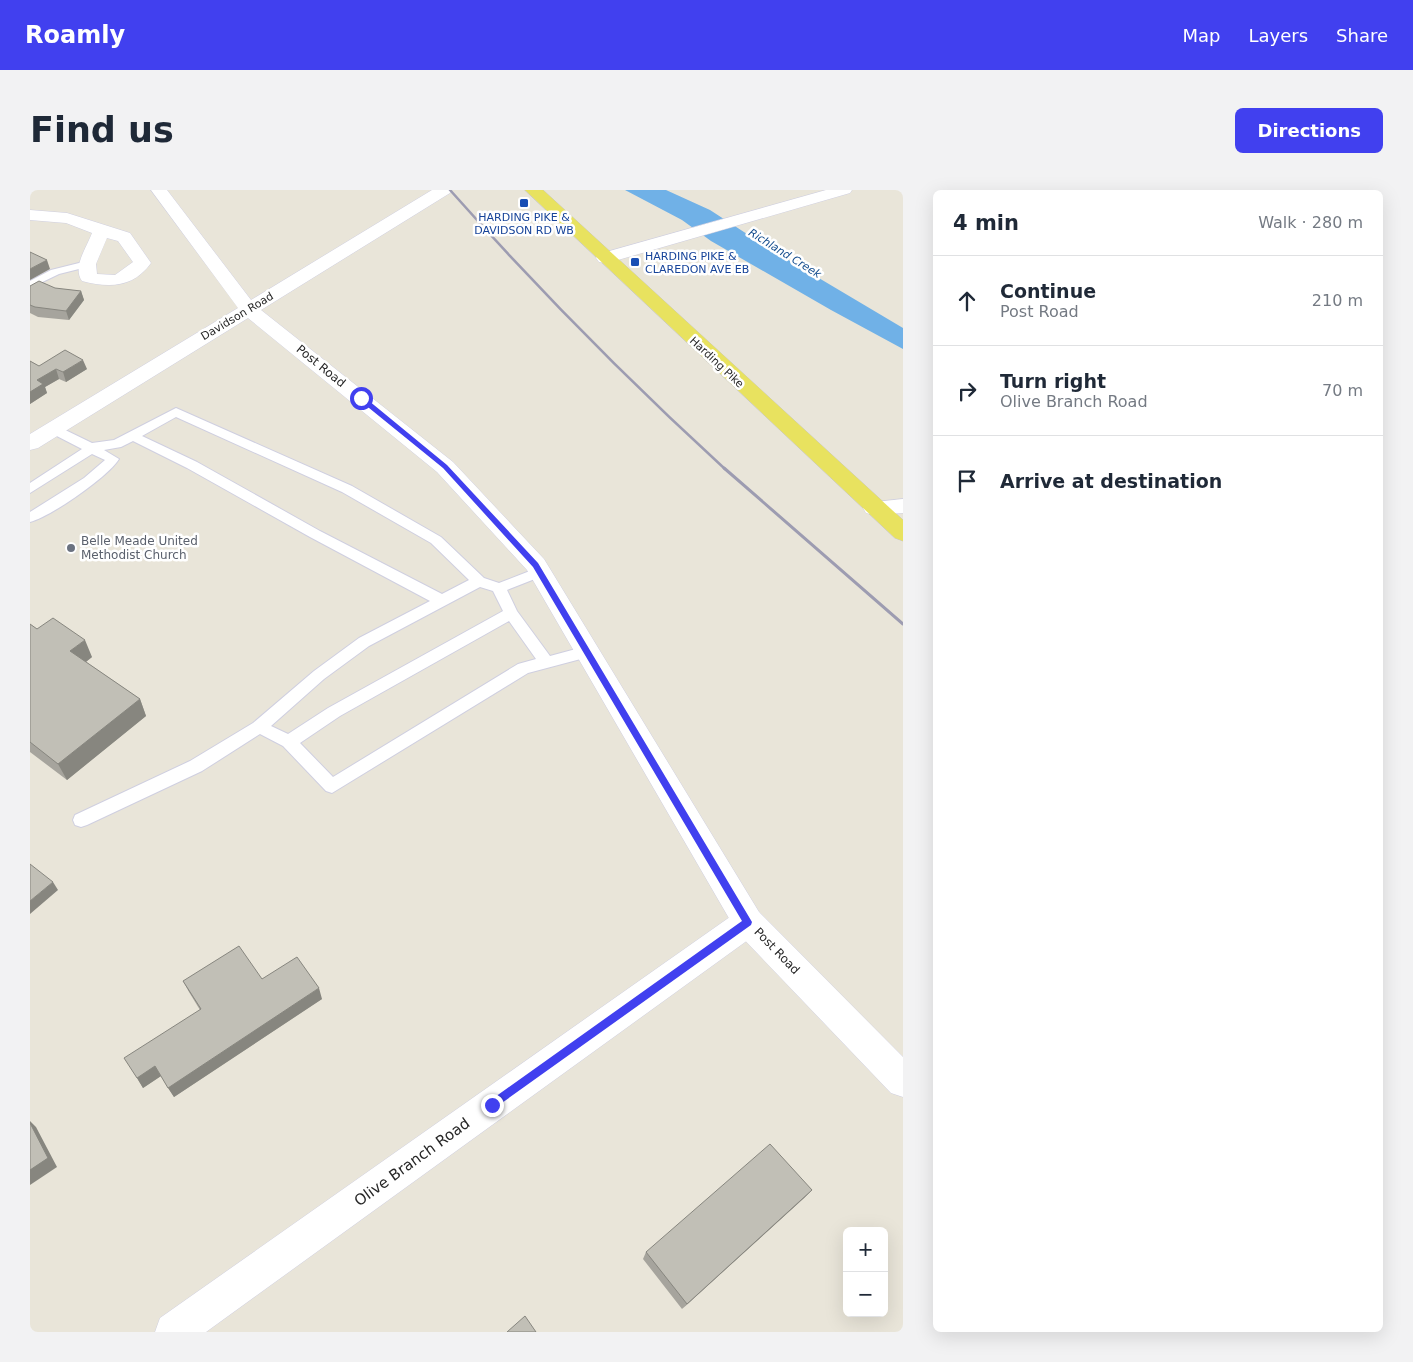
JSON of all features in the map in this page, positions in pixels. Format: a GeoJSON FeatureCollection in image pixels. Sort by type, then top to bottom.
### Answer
{"type":"FeatureCollection","features":[{"type":"Feature","properties":{"kind":"main road","name":"Harding Pike"},"geometry":{"type":"LineString","coordinates":[[533,190],[903,533]]}},
{"type":"Feature","properties":{"kind":"street","name":"Post Road"},"geometry":{"type":"LineString","coordinates":[[159,190],[249,309],[445,467],[536,565],[748,922],[903,1081]]}},
{"type":"Feature","properties":{"kind":"street","name":"Davidson Road"},"geometry":{"type":"LineString","coordinates":[[30,443],[444,190]]}},
{"type":"Feature","properties":{"kind":"street"},"geometry":{"type":"LineString","coordinates":[[606,258],[844,190]]}},
{"type":"Feature","properties":{"kind":"street"},"geometry":{"type":"LineString","coordinates":[[30,215],[70,218],[86,222],[101,231],[124,237],[142,263],[131,276],[106,282],[88,277],[87,264],[101,231]]}},
{"type":"Feature","properties":{"kind":"street"},"geometry":{"type":"LineString","coordinates":[[874,508],[903,506]]}},
{"type":"Feature","properties":{"kind":"street","name":"Olive Branch Road"},"geometry":{"type":"LineString","coordinates":[[174,1332],[748,922]]}},
{"type":"Feature","properties":{"kind":"lane"},"geometry":{"type":"LineString","coordinates":[[30,286],[55,272],[87,264]]}},
{"type":"Feature","properties":{"kind":"lane"},"geometry":{"type":"LineString","coordinates":[[30,489],[93,447],[117,444],[176,412],[346,489],[436,540],[479,581],[499,588],[540,572]]}},
{"type":"Feature","properties":{"kind":"lane"},"geometry":{"type":"LineString","coordinates":[[30,518],[111,465],[114,459],[53,428]]}},
{"type":"Feature","properties":{"kind":"lane"},"geometry":{"type":"LineString","coordinates":[[133,436],[192,465],[315,534],[441,600]]}},
{"type":"Feature","properties":{"kind":"lane"},"geometry":{"type":"LineString","coordinates":[[81,820],[196,766],[259,727],[319,675],[364,642],[479,581]]}},
{"type":"Feature","properties":{"kind":"lane"},"geometry":{"type":"LineString","coordinates":[[499,588],[511,613],[547,663]]}},
{"type":"Feature","properties":{"kind":"lane"},"geometry":{"type":"LineString","coordinates":[[289,742],[334,712],[511,613]]}},
{"type":"Feature","properties":{"kind":"lane"},"geometry":{"type":"LineString","coordinates":[[259,727],[289,742],[332,786],[523,668],[588,652]]}},
{"type":"Feature","properties":{"kind":"water"},"geometry":{"type":"Polygon","coordinates":[[[625,190],[666,190],[710,210],[775,252],[903,328],[903,349],[711,241],[682,220],[625,190]]]}},
{"type":"Feature","properties":{"kind":"building"},"geometry":{"type":"Polygon","coordinates":[[[30,252],[47,260],[30,269],[30,252]]]}},
{"type":"Feature","properties":{"kind":"building"},"geometry":{"type":"Polygon","coordinates":[[[39,281],[55,288],[81,291],[66,311],[35,307],[30,305],[30,286],[39,281]]]}},
{"type":"Feature","properties":{"kind":"building"},"geometry":{"type":"Polygon","coordinates":[[[65,350],[83,360],[63,372],[56,369],[37,380],[43,384],[30,392],[30,361],[39,366],[65,350]]]}},
{"type":"Feature","properties":{"kind":"building"},"geometry":{"type":"Polygon","coordinates":[[[53,618],[85,640],[70,651],[140,699],[58,764],[30,742],[30,624],[37,629],[53,618]]]}},
{"type":"Feature","properties":{"kind":"building"},"geometry":{"type":"Polygon","coordinates":[[[30,864],[53,882],[30,901],[30,864]]]}},
{"type":"Feature","properties":{"kind":"building"},"geometry":{"type":"Polygon","coordinates":[[[239,946],[262,979],[297,957],[319,988],[168,1088],[155,1066],[137,1078],[124,1058],[201,1009],[183,981],[239,946]]]}},
{"type":"Feature","properties":{"kind":"building"},"geometry":{"type":"Polygon","coordinates":[[[30,1123],[48,1158],[30,1170],[30,1123]]]}},
{"type":"Feature","properties":{"kind":"building"},"geometry":{"type":"Polygon","coordinates":[[[770,1144],[812,1190],[687,1304],[646,1252],[770,1144]]]}},
{"type":"Feature","properties":{"kind":"building"},"geometry":{"type":"Polygon","coordinates":[[[525,1316],[536,1332],[507,1332],[525,1316]]]}},
{"type":"Feature","properties":{"kind":"railway"},"geometry":{"type":"LineString","coordinates":[[450,190],[516,263],[584,333],[725,469]]}},
{"type":"Feature","properties":{"kind":"railway"},"geometry":{"type":"LineString","coordinates":[[724,468],[903,624]]}},
{"type":"Feature","properties":{"kind":"place","name":"HARDING PIKE & DAVIDSON RD WB"},"geometry":{"type":"Point","coordinates":[524,203]}},
{"type":"Feature","properties":{"kind":"place","name":"HARDING PIKE & CLAREDON AVE EB"},"geometry":{"type":"Point","coordinates":[635,262]}},
{"type":"Feature","properties":{"kind":"place","name":"Belle Meade United Methodist Church"},"geometry":{"type":"Point","coordinates":[71,548]}},
{"type":"Feature","properties":{"kind":"route"},"geometry":{"type":"LineString","coordinates":[[361,398],[445,467],[536,565],[748,922],[492,1105]]}},
{"type":"Feature","properties":{"kind":"water label","name":"Richland Creek"},"geometry":{"type":"Point","coordinates":[785,253]}}]}
